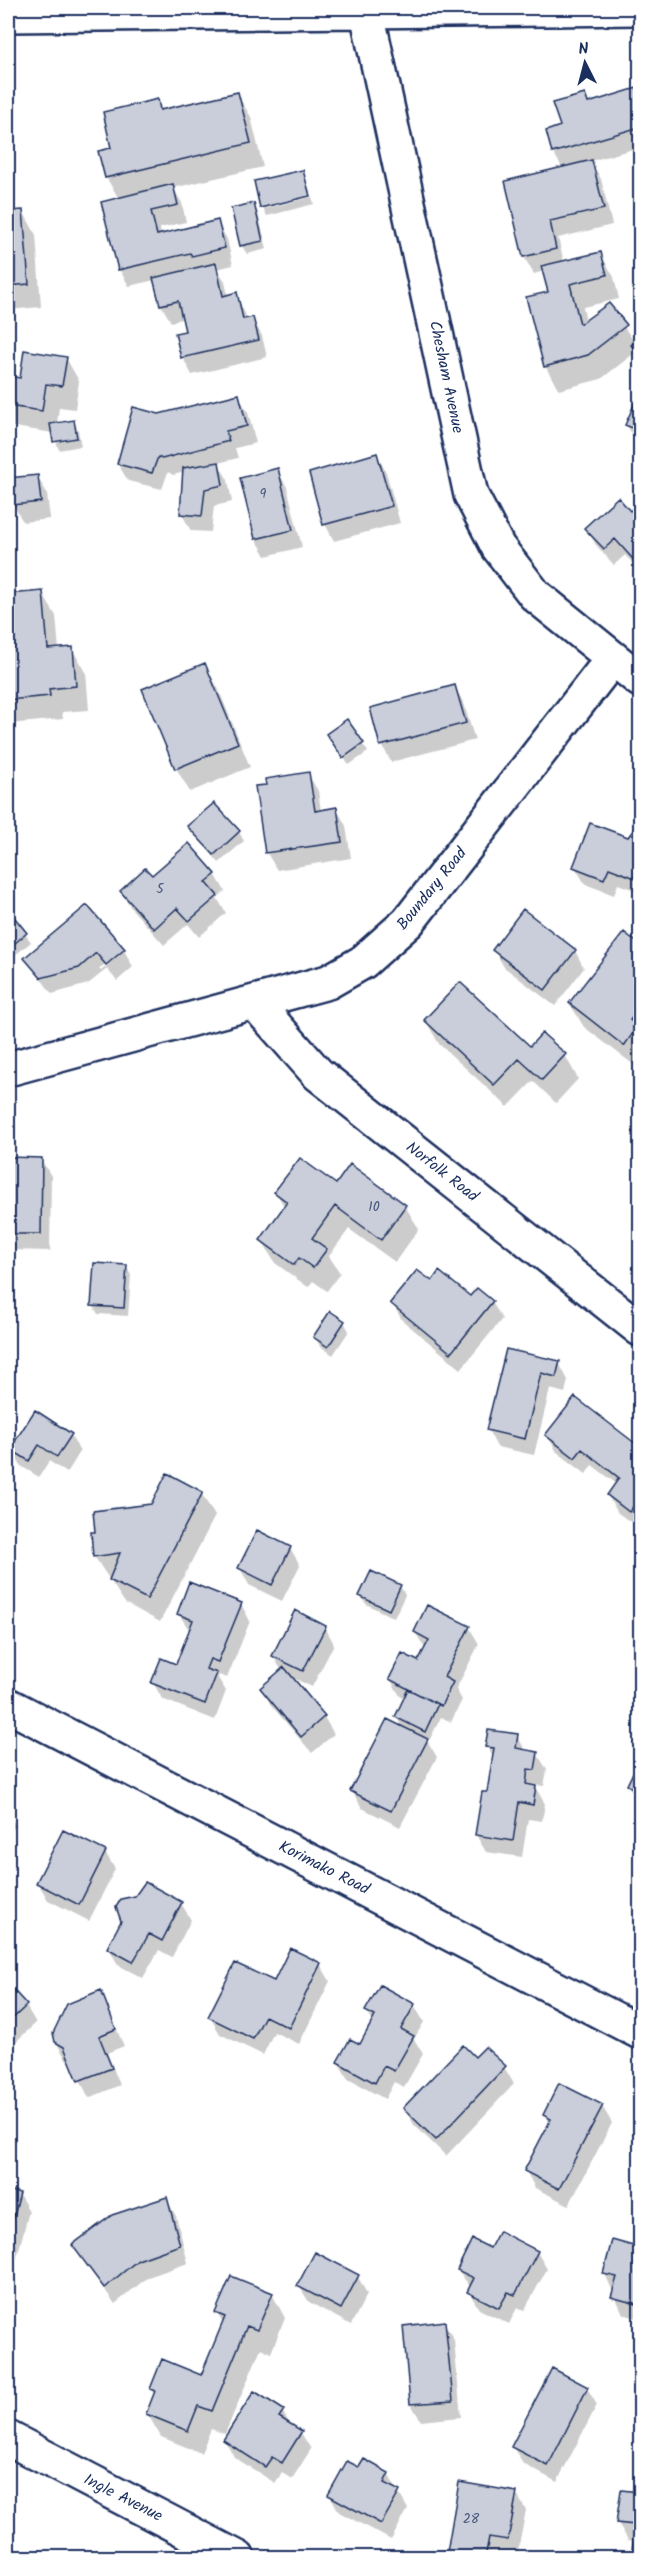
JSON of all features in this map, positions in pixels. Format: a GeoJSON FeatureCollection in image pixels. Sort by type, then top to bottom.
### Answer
{"type":"FeatureCollection","features":[{"type":"Feature","properties":{"kind":"street"},"geometry":{"type":"LineString","coordinates":[[8,15],[366,9],[640,8]]}},
{"type":"Feature","properties":{"kind":"street","name":"Chesham Avenue"},"geometry":{"type":"LineString","coordinates":[[366,9],[471,495],[498,548],[535,596],[640,680]]}},
{"type":"Feature","properties":{"kind":"street","name":"Boundary Road"},"geometry":{"type":"LineString","coordinates":[[8,1069],[328,982],[363,962],[408,922],[613,658]]}},
{"type":"Feature","properties":{"kind":"street","name":"Norfolk Road"},"geometry":{"type":"LineString","coordinates":[[255,1003],[318,1074],[640,1329]]}},
{"type":"Feature","properties":{"kind":"street","name":"Korimako Road"},"geometry":{"type":"LineString","coordinates":[[8,1705],[640,2032]]}},
{"type":"Feature","properties":{"kind":"street","name":"Ingle Avenue"},"geometry":{"type":"LineString","coordinates":[[8,2438],[238,2558]]}},
{"type":"Feature","properties":{"kind":"building"},"geometry":{"type":"Polygon","coordinates":[[[640,87],[640,127],[552,153],[546,131],[560,126],[552,103],[585,94],[588,103],[640,87]]]}},
{"type":"Feature","properties":{"kind":"building"},"geometry":{"type":"Polygon","coordinates":[[[238,92],[251,143],[105,178],[98,151],[111,148],[103,112],[158,99],[160,110],[238,92]]]}},
{"type":"Feature","properties":{"kind":"building"},"geometry":{"type":"Polygon","coordinates":[[[592,160],[604,209],[550,221],[556,249],[523,257],[505,181],[592,160]]]}},
{"type":"Feature","properties":{"kind":"building"},"geometry":{"type":"Polygon","coordinates":[[[303,170],[310,196],[260,208],[254,181],[303,170]]]}},
{"type":"Feature","properties":{"kind":"building"},"geometry":{"type":"Polygon","coordinates":[[[173,184],[178,205],[151,211],[157,235],[218,220],[225,248],[192,256],[190,253],[118,270],[101,202],[173,184]]]}},
{"type":"Feature","properties":{"kind":"building"},"geometry":{"type":"Polygon","coordinates":[[[254,203],[263,241],[240,246],[231,208],[254,203]]]}},
{"type":"Feature","properties":{"kind":"building"},"geometry":{"type":"Polygon","coordinates":[[[23,210],[29,284],[8,286],[8,246],[11,246],[8,211],[23,210]]]}},
{"type":"Feature","properties":{"kind":"building"},"geometry":{"type":"Polygon","coordinates":[[[601,252],[607,275],[570,284],[580,324],[609,303],[627,325],[588,355],[544,367],[526,297],[548,292],[541,266],[601,252]]]}},
{"type":"Feature","properties":{"kind":"building"},"geometry":{"type":"Polygon","coordinates":[[[216,263],[223,296],[237,292],[243,319],[253,317],[259,340],[181,358],[175,333],[185,331],[178,301],[160,305],[153,278],[216,263]]]}},
{"type":"Feature","properties":{"kind":"building"},"geometry":{"type":"Polygon","coordinates":[[[640,337],[640,356],[631,345],[640,337]]]}},
{"type":"Feature","properties":{"kind":"building"},"geometry":{"type":"Polygon","coordinates":[[[24,350],[67,357],[62,386],[46,384],[42,411],[8,406],[8,376],[20,378],[24,350]]]}},
{"type":"Feature","properties":{"kind":"building"},"geometry":{"type":"Polygon","coordinates":[[[640,391],[640,431],[625,425],[640,391]]]}},
{"type":"Feature","properties":{"kind":"building"},"geometry":{"type":"Polygon","coordinates":[[[239,394],[247,426],[226,431],[229,441],[162,459],[158,457],[152,473],[117,464],[133,407],[159,414],[239,394]]]}},
{"type":"Feature","properties":{"kind":"building"},"geometry":{"type":"Polygon","coordinates":[[[74,420],[77,438],[53,442],[50,424],[74,420]]]}},
{"type":"Feature","properties":{"kind":"building"},"geometry":{"type":"Polygon","coordinates":[[[377,453],[392,506],[323,525],[309,473],[377,453]]]}},
{"type":"Feature","properties":{"kind":"building"},"geometry":{"type":"Polygon","coordinates":[[[219,462],[223,485],[205,489],[202,516],[180,514],[183,468],[219,462]]]}},
{"type":"Feature","properties":{"kind":"building"},"geometry":{"type":"Polygon","coordinates":[[[278,468],[293,530],[255,539],[240,478],[278,468]]]}},
{"type":"Feature","properties":{"kind":"building"},"geometry":{"type":"Polygon","coordinates":[[[38,475],[41,502],[12,505],[11,492],[8,492],[8,478],[38,475]]]}},
{"type":"Feature","properties":{"kind":"building"},"geometry":{"type":"Polygon","coordinates":[[[618,497],[630,511],[640,502],[640,567],[615,539],[604,549],[584,528],[618,497]]]}},
{"type":"Feature","properties":{"kind":"building"},"geometry":{"type":"Polygon","coordinates":[[[43,591],[48,649],[73,647],[76,686],[49,689],[50,696],[8,700],[8,594],[43,591]]]}},
{"type":"Feature","properties":{"kind":"building"},"geometry":{"type":"Polygon","coordinates":[[[205,663],[238,743],[175,769],[142,689],[205,663]]]}},
{"type":"Feature","properties":{"kind":"building"},"geometry":{"type":"Polygon","coordinates":[[[455,685],[466,723],[380,746],[370,708],[455,685]]]}},
{"type":"Feature","properties":{"kind":"building"},"geometry":{"type":"Polygon","coordinates":[[[347,719],[364,743],[343,758],[326,734],[347,719]]]}},
{"type":"Feature","properties":{"kind":"building"},"geometry":{"type":"Polygon","coordinates":[[[309,772],[315,811],[337,807],[342,842],[265,853],[255,786],[266,785],[265,779],[309,772]]]}},
{"type":"Feature","properties":{"kind":"building"},"geometry":{"type":"Polygon","coordinates":[[[214,803],[240,831],[214,855],[187,826],[214,803]]]}},
{"type":"Feature","properties":{"kind":"building"},"geometry":{"type":"Polygon","coordinates":[[[640,821],[640,880],[609,868],[604,879],[573,867],[590,823],[628,837],[640,821]]]}},
{"type":"Feature","properties":{"kind":"building"},"geometry":{"type":"Polygon","coordinates":[[[189,843],[216,874],[206,882],[218,896],[189,921],[177,908],[154,929],[120,891],[145,868],[152,875],[189,843]]]}},
{"type":"Feature","properties":{"kind":"building"},"geometry":{"type":"Polygon","coordinates":[[[87,905],[125,949],[106,965],[96,953],[79,968],[41,978],[24,958],[87,905]]]}},
{"type":"Feature","properties":{"kind":"building"},"geometry":{"type":"Polygon","coordinates":[[[523,909],[576,950],[545,990],[492,950],[523,909]]]}},
{"type":"Feature","properties":{"kind":"building"},"geometry":{"type":"Polygon","coordinates":[[[11,913],[27,933],[8,949],[8,916],[11,913]]]}},
{"type":"Feature","properties":{"kind":"building"},"geometry":{"type":"Polygon","coordinates":[[[624,932],[640,945],[640,1007],[630,1020],[638,1026],[624,1046],[569,1003],[624,932]]]}},
{"type":"Feature","properties":{"kind":"building"},"geometry":{"type":"Polygon","coordinates":[[[460,982],[530,1046],[542,1033],[566,1054],[542,1080],[519,1059],[494,1085],[424,1020],[460,982]]]}},
{"type":"Feature","properties":{"kind":"building"},"geometry":{"type":"Polygon","coordinates":[[[8,1157],[42,1158],[41,1234],[8,1234],[8,1157]]]}},
{"type":"Feature","properties":{"kind":"building"},"geometry":{"type":"Polygon","coordinates":[[[300,1158],[336,1184],[350,1164],[406,1205],[381,1240],[335,1206],[312,1238],[327,1249],[313,1268],[299,1258],[294,1265],[260,1240],[287,1202],[274,1192],[300,1158]]]}},
{"type":"Feature","properties":{"kind":"building"},"geometry":{"type":"Polygon","coordinates":[[[94,1263],[127,1265],[124,1308],[91,1306],[94,1263]]]}},
{"type":"Feature","properties":{"kind":"building"},"geometry":{"type":"Polygon","coordinates":[[[417,1270],[432,1281],[439,1271],[470,1296],[477,1288],[493,1301],[451,1353],[390,1303],[417,1270]]]}},
{"type":"Feature","properties":{"kind":"building"},"geometry":{"type":"Polygon","coordinates":[[[330,1311],[345,1321],[328,1347],[313,1337],[330,1311]]]}},
{"type":"Feature","properties":{"kind":"building"},"geometry":{"type":"Polygon","coordinates":[[[506,1349],[560,1361],[556,1377],[541,1373],[525,1439],[486,1430],[506,1349]]]}},
{"type":"Feature","properties":{"kind":"building"},"geometry":{"type":"Polygon","coordinates":[[[575,1397],[640,1447],[640,1498],[629,1512],[607,1495],[619,1478],[582,1449],[575,1458],[545,1435],[575,1397]]]}},
{"type":"Feature","properties":{"kind":"building"},"geometry":{"type":"Polygon","coordinates":[[[35,1410],[72,1434],[57,1457],[39,1445],[29,1461],[10,1449],[35,1410]]]}},
{"type":"Feature","properties":{"kind":"building"},"geometry":{"type":"Polygon","coordinates":[[[167,1473],[203,1492],[147,1599],[109,1580],[120,1553],[93,1557],[91,1532],[95,1532],[93,1511],[151,1504],[167,1473]]]}},
{"type":"Feature","properties":{"kind":"building"},"geometry":{"type":"Polygon","coordinates":[[[257,1530],[291,1547],[272,1585],[238,1568],[257,1530]]]}},
{"type":"Feature","properties":{"kind":"building"},"geometry":{"type":"Polygon","coordinates":[[[371,1571],[401,1585],[389,1610],[359,1596],[371,1571]]]}},
{"type":"Feature","properties":{"kind":"building"},"geometry":{"type":"Polygon","coordinates":[[[189,1582],[242,1603],[218,1662],[210,1659],[206,1669],[217,1673],[205,1704],[151,1683],[161,1658],[176,1664],[193,1620],[177,1614],[189,1582]]]}},
{"type":"Feature","properties":{"kind":"building"},"geometry":{"type":"Polygon","coordinates":[[[427,1605],[470,1626],[444,1677],[453,1682],[441,1706],[389,1679],[402,1653],[418,1661],[429,1640],[414,1632],[427,1605]]]}},
{"type":"Feature","properties":{"kind":"building"},"geometry":{"type":"Polygon","coordinates":[[[295,1610],[326,1626],[303,1671],[272,1656],[295,1610]]]}},
{"type":"Feature","properties":{"kind":"building"},"geometry":{"type":"Polygon","coordinates":[[[284,1667],[325,1716],[301,1737],[260,1688],[284,1667]]]}},
{"type":"Feature","properties":{"kind":"building"},"geometry":{"type":"Polygon","coordinates":[[[408,1689],[438,1704],[425,1732],[395,1717],[408,1689]]]}},
{"type":"Feature","properties":{"kind":"building"},"geometry":{"type":"Polygon","coordinates":[[[387,1719],[428,1739],[391,1811],[350,1791],[387,1719]]]}},
{"type":"Feature","properties":{"kind":"building"},"geometry":{"type":"Polygon","coordinates":[[[488,1730],[518,1734],[516,1748],[538,1752],[535,1770],[528,1769],[526,1784],[536,1786],[533,1805],[519,1802],[513,1841],[475,1835],[482,1792],[487,1792],[494,1748],[485,1747],[488,1730]]]}},
{"type":"Feature","properties":{"kind":"building"},"geometry":{"type":"Polygon","coordinates":[[[640,1758],[640,1792],[627,1785],[640,1758]]]}},
{"type":"Feature","properties":{"kind":"building"},"geometry":{"type":"Polygon","coordinates":[[[63,1830],[106,1851],[79,1905],[36,1883],[63,1830]]]}},
{"type":"Feature","properties":{"kind":"building"},"geometry":{"type":"Polygon","coordinates":[[[145,1882],[182,1902],[162,1941],[149,1934],[133,1962],[107,1948],[121,1921],[116,1907],[121,1899],[135,1896],[145,1882]]]}},
{"type":"Feature","properties":{"kind":"building"},"geometry":{"type":"Polygon","coordinates":[[[290,1948],[321,1963],[289,2028],[265,2016],[253,2039],[208,2017],[235,1963],[274,1981],[290,1948]]]}},
{"type":"Feature","properties":{"kind":"building"},"geometry":{"type":"Polygon","coordinates":[[[8,1984],[27,2005],[8,2023],[8,1984]]]}},
{"type":"Feature","properties":{"kind":"building"},"geometry":{"type":"Polygon","coordinates":[[[380,1985],[415,2004],[401,2029],[414,2036],[394,2071],[384,2066],[375,2083],[337,2062],[350,2039],[360,2044],[375,2016],[365,2011],[380,1985]]]}},
{"type":"Feature","properties":{"kind":"building"},"geometry":{"type":"Polygon","coordinates":[[[101,1990],[116,2029],[99,2036],[112,2068],[78,2081],[64,2047],[55,2042],[53,2033],[67,2004],[101,1990]]]}},
{"type":"Feature","properties":{"kind":"building"},"geometry":{"type":"Polygon","coordinates":[[[463,2045],[475,2057],[485,2047],[506,2066],[436,2140],[403,2108],[463,2045]]]}},
{"type":"Feature","properties":{"kind":"building"},"geometry":{"type":"Polygon","coordinates":[[[559,2083],[603,2105],[559,2189],[524,2171],[551,2119],[543,2115],[559,2083]]]}},
{"type":"Feature","properties":{"kind":"building"},"geometry":{"type":"Polygon","coordinates":[[[8,2190],[20,2193],[8,2240],[8,2190]]]}},
{"type":"Feature","properties":{"kind":"building"},"geometry":{"type":"Polygon","coordinates":[[[167,2197],[180,2245],[138,2260],[104,2288],[72,2245],[112,2215],[167,2197]]]}},
{"type":"Feature","properties":{"kind":"building"},"geometry":{"type":"Polygon","coordinates":[[[640,2217],[640,2305],[611,2297],[617,2277],[603,2274],[612,2240],[633,2246],[640,2217]]]}},
{"type":"Feature","properties":{"kind":"building"},"geometry":{"type":"Polygon","coordinates":[[[499,2231],[538,2251],[515,2295],[508,2292],[499,2308],[467,2292],[474,2278],[457,2270],[472,2239],[490,2248],[499,2231]]]}},
{"type":"Feature","properties":{"kind":"building"},"geometry":{"type":"Polygon","coordinates":[[[315,2252],[359,2275],[341,2309],[297,2286],[315,2252]]]}},
{"type":"Feature","properties":{"kind":"building"},"geometry":{"type":"Polygon","coordinates":[[[231,2276],[273,2293],[257,2330],[247,2326],[212,2411],[198,2406],[188,2431],[146,2414],[155,2391],[150,2389],[162,2359],[201,2375],[225,2317],[215,2313],[231,2276]]]}},
{"type":"Feature","properties":{"kind":"building"},"geometry":{"type":"Polygon","coordinates":[[[445,2321],[453,2401],[410,2404],[403,2326],[445,2321]]]}},
{"type":"Feature","properties":{"kind":"building"},"geometry":{"type":"Polygon","coordinates":[[[552,2368],[588,2387],[548,2466],[511,2447],[552,2368]]]}},
{"type":"Feature","properties":{"kind":"building"},"geometry":{"type":"Polygon","coordinates":[[[254,2391],[284,2410],[279,2417],[302,2431],[282,2463],[272,2457],[265,2467],[223,2440],[254,2391]]]}},
{"type":"Feature","properties":{"kind":"building"},"geometry":{"type":"Polygon","coordinates":[[[364,2459],[389,2473],[384,2483],[400,2491],[381,2524],[328,2495],[347,2461],[359,2467],[364,2459]]]}},
{"type":"Feature","properties":{"kind":"building"},"geometry":{"type":"Polygon","coordinates":[[[459,2482],[517,2492],[508,2540],[489,2537],[485,2558],[446,2558],[459,2482]]]}},
{"type":"Feature","properties":{"kind":"building"},"geometry":{"type":"Polygon","coordinates":[[[621,2490],[640,2492],[640,2558],[631,2558],[635,2525],[616,2523],[621,2490]]]}}]}
